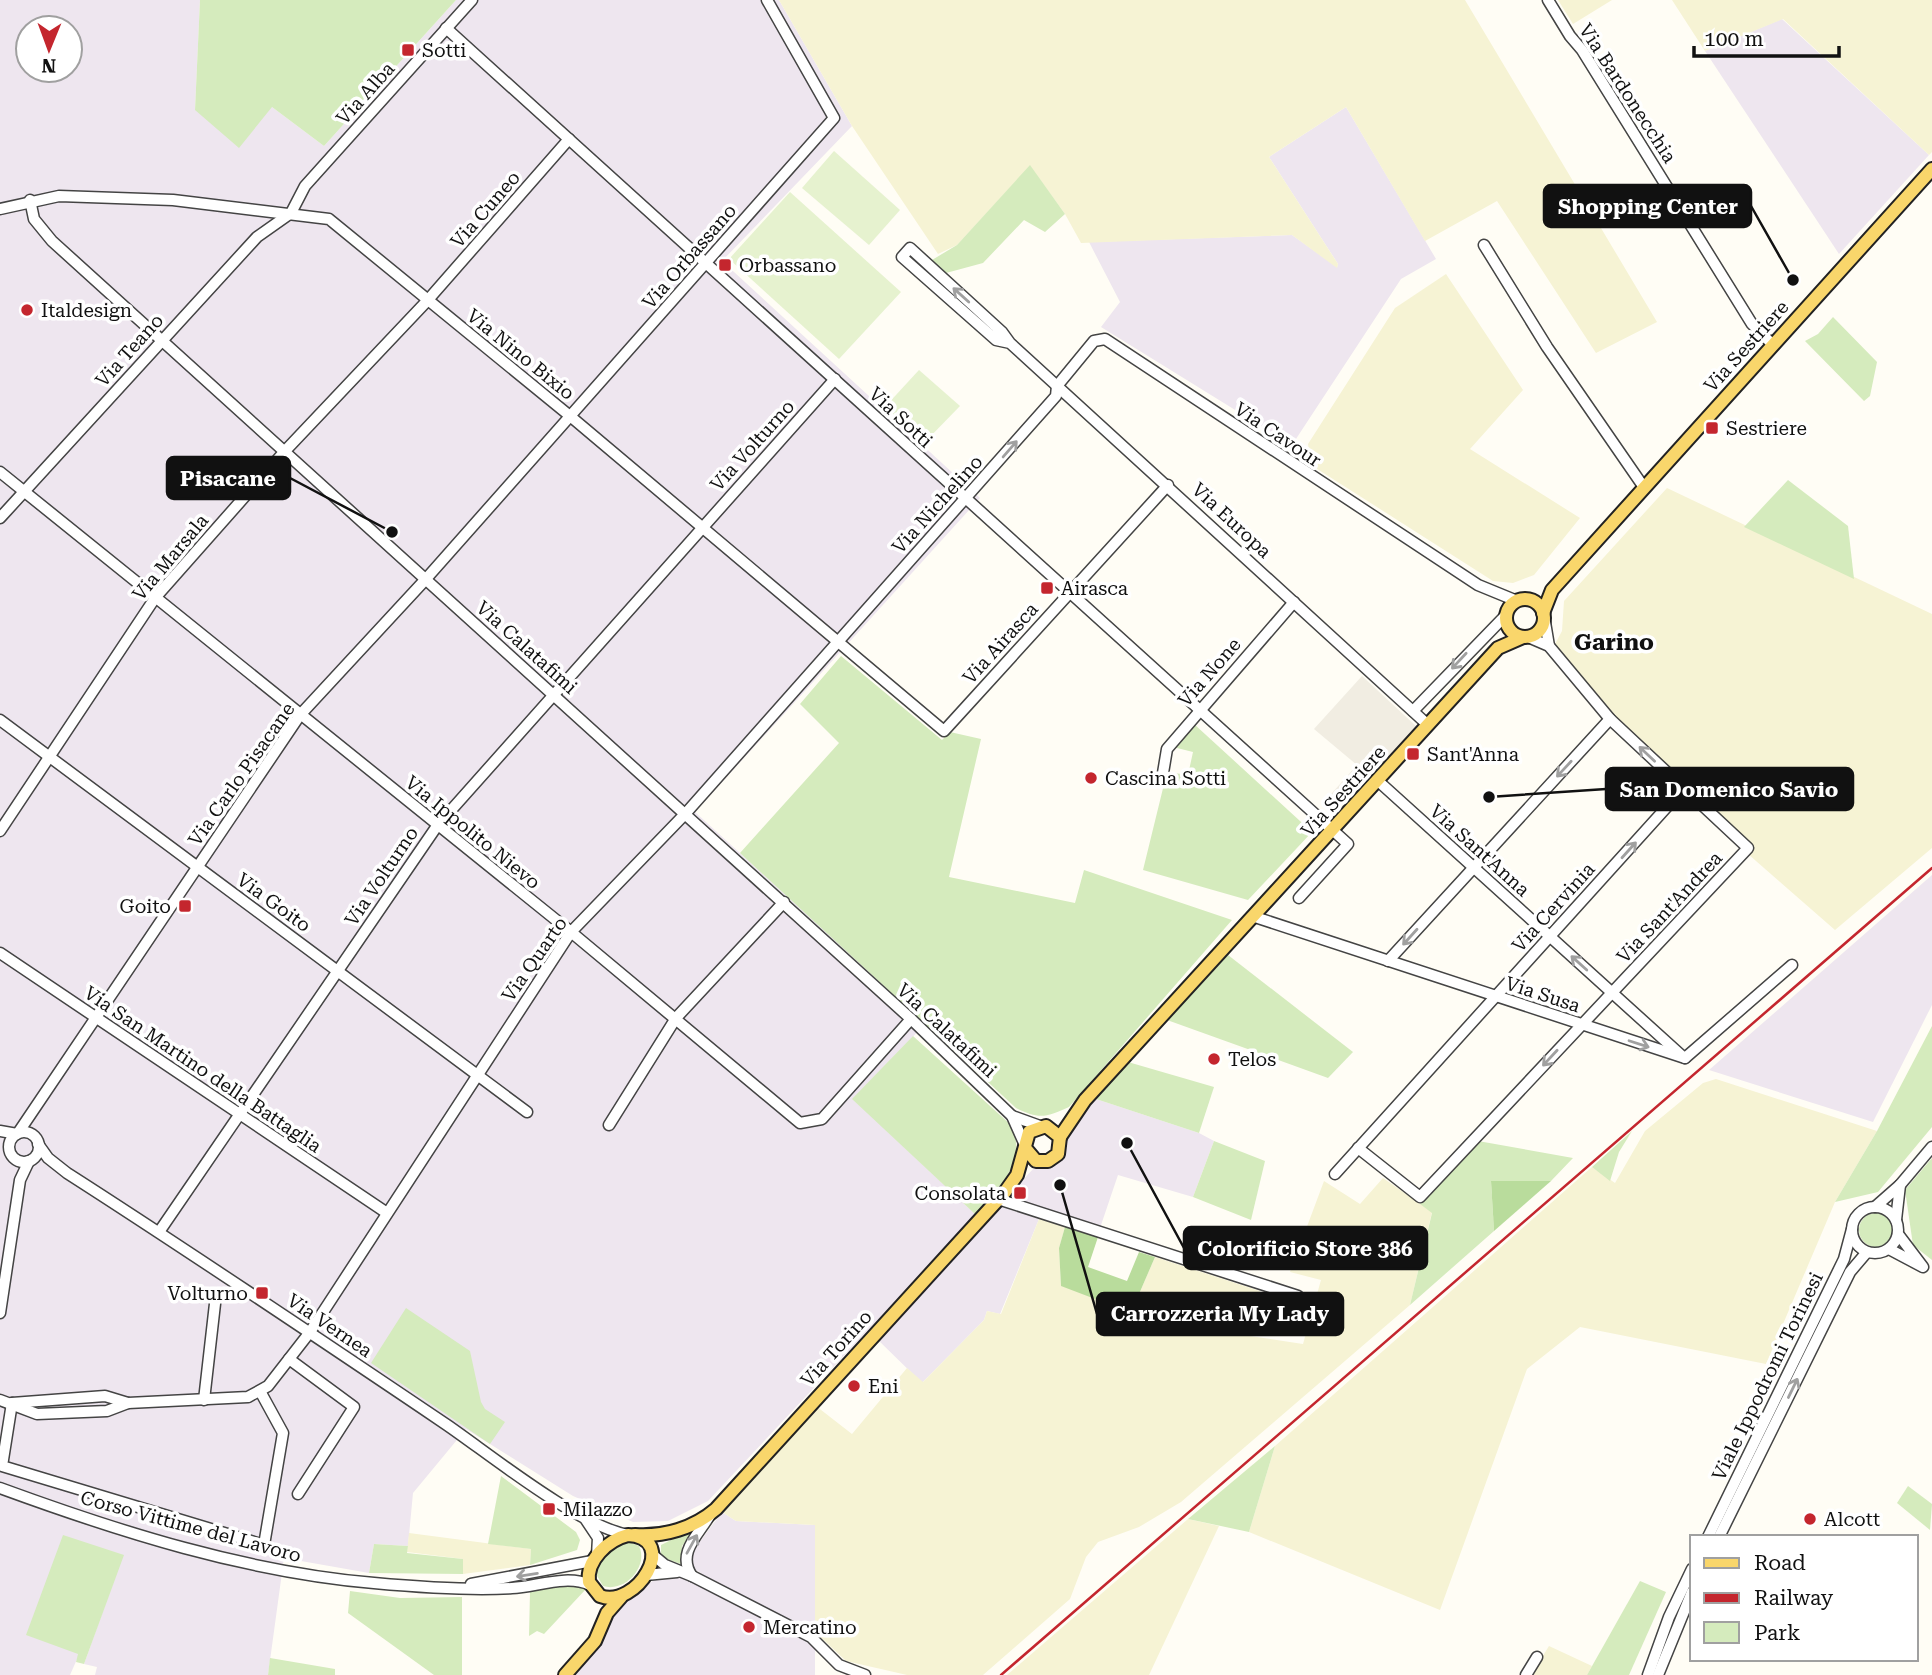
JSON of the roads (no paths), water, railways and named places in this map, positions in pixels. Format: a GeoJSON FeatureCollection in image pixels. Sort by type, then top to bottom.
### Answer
{"type":"FeatureCollection","features":[{"type":"Feature","properties":{"kind":"main road","name":"Via Sestriere"},"geometry":{"type":"LineString","coordinates":[[1552,590],[1643,486],[1682,447],[1932,169]]}},
{"type":"Feature","properties":{"kind":"main road"},"geometry":{"type":"LineString","coordinates":[[1498,648],[1507,615],[1522,600],[1552,590]]}},
{"type":"Feature","properties":{"kind":"main road"},"geometry":{"type":"LineString","coordinates":[[1498,648],[1538,632],[1552,590]]}},
{"type":"Feature","properties":{"kind":"main road"},"geometry":{"type":"LineString","coordinates":[[1522,600],[1539,605],[1544,615]]}},
{"type":"Feature","properties":{"kind":"main road"},"geometry":{"type":"LineString","coordinates":[[1507,615],[1510,629],[1526,637]]}},
{"type":"Feature","properties":{"kind":"main road","name":"Via Sestriere"},"geometry":{"type":"LineString","coordinates":[[1217,960],[1498,648]]}},
{"type":"Feature","properties":{"kind":"main road","name":"Via Torino"},"geometry":{"type":"LineString","coordinates":[[672,1532],[711,1514],[1017,1175],[1030,1165],[1058,1154],[1060,1137],[1076,1110],[1217,960]]}},
{"type":"Feature","properties":{"kind":"main road","name":"Via Torino"},"geometry":{"type":"LineString","coordinates":[[1017,1175],[1029,1132],[1076,1110]]}},
{"type":"Feature","properties":{"kind":"main road"},"geometry":{"type":"LineString","coordinates":[[1043,1126],[1060,1137]]}},
{"type":"Feature","properties":{"kind":"main road"},"geometry":{"type":"LineString","coordinates":[[1025,1145],[1031,1158],[1042,1162]]}},
{"type":"Feature","properties":{"kind":"main road"},"geometry":{"type":"LineString","coordinates":[[601,1625],[588,1576],[595,1558],[616,1540],[632,1535],[672,1532]]}},
{"type":"Feature","properties":{"kind":"main road"},"geometry":{"type":"LineString","coordinates":[[652,1553],[672,1532]]}},
{"type":"Feature","properties":{"kind":"main road"},"geometry":{"type":"LineString","coordinates":[[565,1675],[595,1641],[611,1606],[651,1568],[652,1553],[645,1540],[632,1535]]}},
{"type":"Feature","properties":{"kind":"main road"},"geometry":{"type":"LineString","coordinates":[[593,1590],[610,1599],[624,1595]]}},
{"type":"Feature","properties":{"kind":"street","name":"Via Alba"},"geometry":{"type":"LineString","coordinates":[[291,213],[305,186],[472,0]]}},
{"type":"Feature","properties":{"kind":"street","name":"Via Orbassano"},"geometry":{"type":"LineString","coordinates":[[570,416],[834,118],[767,0]]}},
{"type":"Feature","properties":{"kind":"street","name":"Via Bardonecchia"},"geometry":{"type":"LineString","coordinates":[[1548,0],[1582,50],[1752,324],[1772,344]]}},
{"type":"Feature","properties":{"kind":"street","name":"Via Sotti"},"geometry":{"type":"LineString","coordinates":[[446,28],[1333,831]]}},
{"type":"Feature","properties":{"kind":"street","name":"Via Cuneo"},"geometry":{"type":"LineString","coordinates":[[427,301],[569,139]]}},
{"type":"Feature","properties":{"kind":"street","name":"Via Nino Bixio"},"geometry":{"type":"LineString","coordinates":[[0,209],[59,195],[173,200],[329,219],[352,235],[427,301],[570,416],[835,642],[944,731]]}},
{"type":"Feature","properties":{"kind":"street","name":"Via Calatafimi"},"geometry":{"type":"LineString","coordinates":[[30,200],[39,228],[911,1019],[1012,1116],[1025,1145]]}},
{"type":"Feature","properties":{"kind":"street","name":"Via Teano"},"geometry":{"type":"LineString","coordinates":[[0,517],[257,237],[291,213]]}},
{"type":"Feature","properties":{"kind":"street"},"geometry":{"type":"LineString","coordinates":[[1484,245],[1547,347],[1643,486]]}},
{"type":"Feature","properties":{"kind":"street","name":"Via Europa"},"geometry":{"type":"LineString","coordinates":[[1010,343],[996,340],[902,257],[910,248],[1002,332],[1010,343],[1428,725]]}},
{"type":"Feature","properties":{"kind":"street","name":"Via Marsala"},"geometry":{"type":"LineString","coordinates":[[0,831],[155,598],[285,451],[427,301]]}},
{"type":"Feature","properties":{"kind":"street","name":"Via Cavour"},"geometry":{"type":"LineString","coordinates":[[1057,386],[1094,341],[1105,339],[1293,466],[1491,592]]}},
{"type":"Feature","properties":{"kind":"street","name":"Via Volturno"},"geometry":{"type":"LineString","coordinates":[[159,1232],[436,826],[835,379]]}},
{"type":"Feature","properties":{"kind":"street","name":"Via Nichelino"},"geometry":{"type":"LineString","coordinates":[[835,642],[966,501],[1056,396],[1057,386]]}},
{"type":"Feature","properties":{"kind":"street","name":"Via Carlo Pisacane"},"geometry":{"type":"LineString","coordinates":[[17,1134],[300,715],[425,580],[570,416]]}},
{"type":"Feature","properties":{"kind":"street","name":"Via Ippolito Nievo"},"geometry":{"type":"LineString","coordinates":[[0,472],[676,1018],[800,1123],[822,1119],[911,1019]]}},
{"type":"Feature","properties":{"kind":"street","name":"Via Airasca"},"geometry":{"type":"LineString","coordinates":[[944,731],[1168,485]]}},
{"type":"Feature","properties":{"kind":"street"},"geometry":{"type":"LineString","coordinates":[[1491,592],[1522,600]]}},
{"type":"Feature","properties":{"kind":"street"},"geometry":{"type":"LineString","coordinates":[[1413,710],[1507,615],[1491,592]]}},
{"type":"Feature","properties":{"kind":"street","name":"Via None"},"geometry":{"type":"LineString","coordinates":[[1163,773],[1167,749],[1294,602]]}},
{"type":"Feature","properties":{"kind":"street"},"geometry":{"type":"LineString","coordinates":[[1544,615],[1549,646]]}},
{"type":"Feature","properties":{"kind":"street"},"geometry":{"type":"LineString","coordinates":[[1526,637],[1549,646]]}},
{"type":"Feature","properties":{"kind":"street","name":"Via Quarto"},"geometry":{"type":"LineString","coordinates":[[260,1391],[268,1386],[310,1332],[570,932],[686,813],[835,642]]}},
{"type":"Feature","properties":{"kind":"street","name":"Via Sant'Andrea"},"geometry":{"type":"LineString","coordinates":[[1358,1148],[1420,1197],[1748,848],[1610,719],[1549,646]]}},
{"type":"Feature","properties":{"kind":"street"},"geometry":{"type":"LineString","coordinates":[[1388,961],[1610,719]]}},
{"type":"Feature","properties":{"kind":"street","name":"Via Goito"},"geometry":{"type":"LineString","coordinates":[[0,720],[527,1112]]}},
{"type":"Feature","properties":{"kind":"street","name":"Via Sant'Anna"},"geometry":{"type":"LineString","coordinates":[[1377,780],[1685,1058]]}},
{"type":"Feature","properties":{"kind":"street","name":"Via Cervinia"},"geometry":{"type":"LineString","coordinates":[[1335,1174],[1684,788]]}},
{"type":"Feature","properties":{"kind":"street"},"geometry":{"type":"LineString","coordinates":[[1299,898],[1348,844],[1333,831]]}},
{"type":"Feature","properties":{"kind":"street"},"geometry":{"type":"LineString","coordinates":[[609,1125],[676,1018],[784,902]]}},
{"type":"Feature","properties":{"kind":"street","name":"Via Susa"},"geometry":{"type":"LineString","coordinates":[[1255,917],[1685,1058]]}},
{"type":"Feature","properties":{"kind":"street","name":"Via San Martino della Battaglia"},"geometry":{"type":"LineString","coordinates":[[0,953],[387,1213]]}},
{"type":"Feature","properties":{"kind":"street"},"geometry":{"type":"LineString","coordinates":[[1685,1058],[1792,965]]}},
{"type":"Feature","properties":{"kind":"street"},"geometry":{"type":"LineString","coordinates":[[31,1115],[31,1134],[56,1166]]}},
{"type":"Feature","properties":{"kind":"street","name":"Via Calatafimi"},"geometry":{"type":"LineString","coordinates":[[1012,1116],[1043,1126]]}},
{"type":"Feature","properties":{"kind":"street"},"geometry":{"type":"LineString","coordinates":[[0,1132],[31,1134]]}},
{"type":"Feature","properties":{"kind":"street"},"geometry":{"type":"LineString","coordinates":[[0,1132],[15,1159],[20,1180]]}},
{"type":"Feature","properties":{"kind":"street"},"geometry":{"type":"LineString","coordinates":[[9,1149],[10,1141],[17,1134]]}},
{"type":"Feature","properties":{"kind":"street"},"geometry":{"type":"LineString","coordinates":[[0,1313],[20,1180],[30,1161],[37,1155],[38,1144]]}},
{"type":"Feature","properties":{"kind":"street"},"geometry":{"type":"LineString","coordinates":[[1932,1147],[1899,1185],[1875,1207],[1857,1216],[1852,1229],[1856,1243],[1867,1252],[1889,1249],[1932,1274]]}},
{"type":"Feature","properties":{"kind":"street"},"geometry":{"type":"LineString","coordinates":[[15,1159],[56,1166]]}},
{"type":"Feature","properties":{"kind":"street","name":"Via Vernea"},"geometry":{"type":"LineString","coordinates":[[56,1166],[310,1332],[583,1517],[615,1532],[632,1535]]}},
{"type":"Feature","properties":{"kind":"street"},"geometry":{"type":"LineString","coordinates":[[1899,1185],[1896,1221],[1898,1234],[1923,1267]]}},
{"type":"Feature","properties":{"kind":"street"},"geometry":{"type":"LineString","coordinates":[[998,1199],[1298,1296]]}},
{"type":"Feature","properties":{"kind":"street"},"geometry":{"type":"LineString","coordinates":[[1875,1207],[1889,1211],[1896,1221]]}},
{"type":"Feature","properties":{"kind":"street","name":"Viale Ippodromi Torinesi"},"geometry":{"type":"LineString","coordinates":[[1709,1535],[1844,1259],[1852,1229]]}},
{"type":"Feature","properties":{"kind":"street"},"geometry":{"type":"LineString","coordinates":[[1889,1249],[1898,1234]]}},
{"type":"Feature","properties":{"kind":"street","name":"Viale Ippodromi Torinesi"},"geometry":{"type":"LineString","coordinates":[[1720,1535],[1850,1272],[1867,1252]]}},
{"type":"Feature","properties":{"kind":"street"},"geometry":{"type":"LineString","coordinates":[[204,1400],[216,1294]]}},
{"type":"Feature","properties":{"kind":"street"},"geometry":{"type":"LineString","coordinates":[[289,1359],[354,1407],[298,1494]]}},
{"type":"Feature","properties":{"kind":"street"},"geometry":{"type":"LineString","coordinates":[[0,1400],[12,1403],[104,1396],[128,1403],[248,1397],[260,1391],[283,1433],[264,1545],[2,1466],[12,1403]]}},
{"type":"Feature","properties":{"kind":"street","name":"Corso Vittime del Lavoro"},"geometry":{"type":"LineString","coordinates":[[0,1488],[131,1532],[252,1563],[373,1583],[461,1586]]}},
{"type":"Feature","properties":{"kind":"street"},"geometry":{"type":"LineString","coordinates":[[692,1576],[687,1563],[688,1548],[711,1514]]}},
{"type":"Feature","properties":{"kind":"street"},"geometry":{"type":"LineString","coordinates":[[461,1586],[595,1558],[598,1538],[583,1517]]}},
{"type":"Feature","properties":{"kind":"street"},"geometry":{"type":"LineString","coordinates":[[652,1553],[678,1572],[692,1576],[811,1637],[839,1665],[862,1674]]}},
{"type":"Feature","properties":{"kind":"street"},"geometry":{"type":"LineString","coordinates":[[646,1575],[678,1572]]}},
{"type":"Feature","properties":{"kind":"street"},"geometry":{"type":"LineString","coordinates":[[1648,1675],[1669,1617],[1690,1573]]}},
{"type":"Feature","properties":{"kind":"street"},"geometry":{"type":"LineString","coordinates":[[461,1586],[512,1588],[572,1580],[593,1590]]}},
{"type":"Feature","properties":{"kind":"street"},"geometry":{"type":"LineString","coordinates":[[1658,1675],[1676,1625],[1690,1596]]}},
{"type":"Feature","properties":{"kind":"street"},"geometry":{"type":"LineString","coordinates":[[1526,1675],[1537,1657]]}},
{"type":"Feature","properties":{"kind":"railway"},"geometry":{"type":"LineString","coordinates":[[1001,1675],[1932,868]]}},
{"type":"Feature","properties":{"kind":"place","name":"Sotti"},"geometry":{"type":"Point","coordinates":[408,50]}},
{"type":"Feature","properties":{"kind":"place","name":"Orbassano"},"geometry":{"type":"Point","coordinates":[725,265]}},
{"type":"Feature","properties":{"kind":"place","name":"Shopping Center"},"geometry":{"type":"Point","coordinates":[1793,280]}},
{"type":"Feature","properties":{"kind":"place","name":"Italdesign"},"geometry":{"type":"Point","coordinates":[27,310]}},
{"type":"Feature","properties":{"kind":"place","name":"Sestriere"},"geometry":{"type":"Point","coordinates":[1712,428]}},
{"type":"Feature","properties":{"kind":"place","name":"Pisacane"},"geometry":{"type":"Point","coordinates":[392,532]}},
{"type":"Feature","properties":{"kind":"place","name":"Airasca"},"geometry":{"type":"Point","coordinates":[1047,588]}},
{"type":"Feature","properties":{"kind":"place","name":"Sant'Anna"},"geometry":{"type":"Point","coordinates":[1413,754]}},
{"type":"Feature","properties":{"kind":"place","name":"Cascina Sotti"},"geometry":{"type":"Point","coordinates":[1091,778]}},
{"type":"Feature","properties":{"kind":"place","name":"San Domenico Savio"},"geometry":{"type":"Point","coordinates":[1489,797]}},
{"type":"Feature","properties":{"kind":"place","name":"Goito"},"geometry":{"type":"Point","coordinates":[185,906]}},
{"type":"Feature","properties":{"kind":"place","name":"Telos"},"geometry":{"type":"Point","coordinates":[1214,1059]}},
{"type":"Feature","properties":{"kind":"place","name":"Colorificio Store 386"},"geometry":{"type":"Point","coordinates":[1127,1143]}},
{"type":"Feature","properties":{"kind":"place","name":"Carrozzeria My Lady"},"geometry":{"type":"Point","coordinates":[1060,1185]}},
{"type":"Feature","properties":{"kind":"place","name":"Consolata"},"geometry":{"type":"Point","coordinates":[1020,1193]}},
{"type":"Feature","properties":{"kind":"place","name":"Volturno"},"geometry":{"type":"Point","coordinates":[262,1293]}},
{"type":"Feature","properties":{"kind":"place","name":"Eni"},"geometry":{"type":"Point","coordinates":[854,1386]}},
{"type":"Feature","properties":{"kind":"place","name":"Milazzo"},"geometry":{"type":"Point","coordinates":[549,1509]}},
{"type":"Feature","properties":{"kind":"place","name":"Alcott"},"geometry":{"type":"Point","coordinates":[1810,1519]}},
{"type":"Feature","properties":{"kind":"place","name":"Mercatino"},"geometry":{"type":"Point","coordinates":[749,1627]}},
{"type":"Feature","properties":{"kind":"district","name":"Garino"},"geometry":{"type":"Point","coordinates":[1614,642]}}]}
